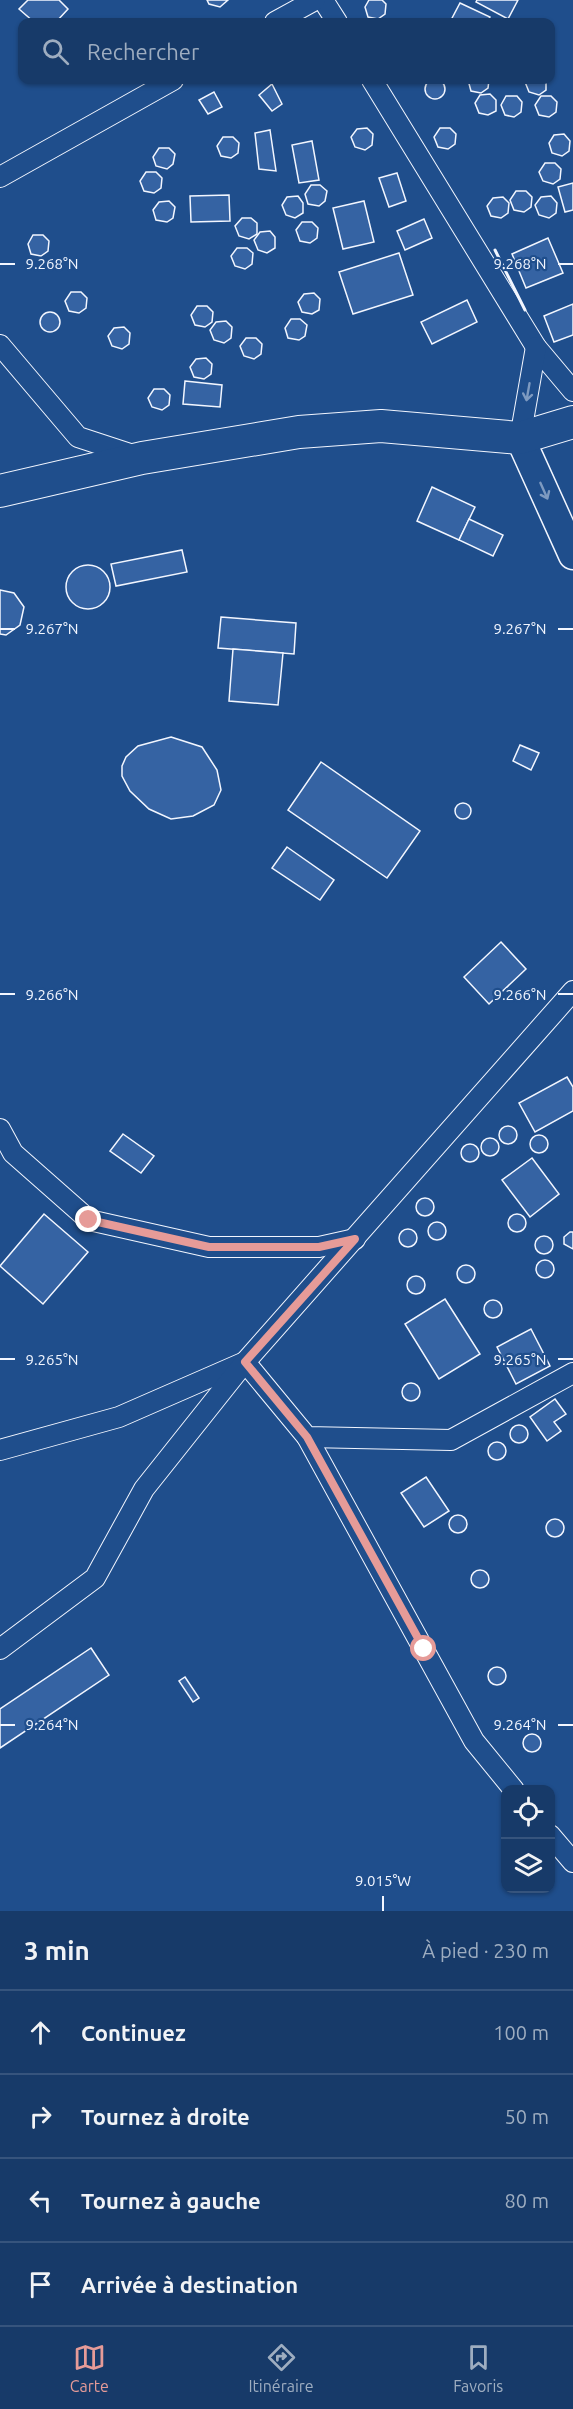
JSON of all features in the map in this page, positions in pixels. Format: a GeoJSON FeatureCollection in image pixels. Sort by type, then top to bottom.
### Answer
{"type":"FeatureCollection","features":[{"type":"Feature","properties":{"kind":"main road"},"geometry":{"type":"LineString","coordinates":[[0,491],[142,458],[299,432],[381,426],[519,438],[573,422]]}},
{"type":"Feature","properties":{"kind":"street"},"geometry":{"type":"LineString","coordinates":[[282,18],[315,0]]}},
{"type":"Feature","properties":{"kind":"street"},"geometry":{"type":"LineString","coordinates":[[323,0],[334,18]]}},
{"type":"Feature","properties":{"kind":"street"},"geometry":{"type":"LineString","coordinates":[[0,177],[166,84]]}},
{"type":"Feature","properties":{"kind":"street"},"geometry":{"type":"LineString","coordinates":[[374,84],[536,347],[573,391]]}},
{"type":"Feature","properties":{"kind":"street"},"geometry":{"type":"LineString","coordinates":[[0,345],[78,437],[142,458]]}},
{"type":"Feature","properties":{"kind":"street"},"geometry":{"type":"LineString","coordinates":[[536,347],[519,438],[573,555]]}},
{"type":"Feature","properties":{"kind":"street"},"geometry":{"type":"LineString","coordinates":[[0,1649],[95,1578],[144,1489],[245,1362],[573,991]]}},
{"type":"Feature","properties":{"kind":"street"},"geometry":{"type":"LineString","coordinates":[[0,1129],[14,1153],[89,1220],[209,1247],[319,1247],[355,1239]]}},
{"type":"Feature","properties":{"kind":"street"},"geometry":{"type":"LineString","coordinates":[[245,1362],[307,1437],[474,1741],[510,1785]]}},
{"type":"Feature","properties":{"kind":"street"},"geometry":{"type":"LineString","coordinates":[[0,1450],[119,1418],[245,1362]]}},
{"type":"Feature","properties":{"kind":"street"},"geometry":{"type":"LineString","coordinates":[[307,1437],[451,1440],[573,1373]]}},
{"type":"Feature","properties":{"kind":"street"},"geometry":{"type":"LineString","coordinates":[[554,1839],[573,1862]]}},
{"type":"Feature","properties":{"kind":"building"},"geometry":{"type":"Polygon","coordinates":[[[28,0],[59,0],[68,9],[60,18],[29,18],[19,9],[28,0]]]}},
{"type":"Feature","properties":{"kind":"building"},"geometry":{"type":"Polygon","coordinates":[[[207,0],[228,0],[220,7],[209,4],[207,0]]]}},
{"type":"Feature","properties":{"kind":"building"},"geometry":{"type":"Polygon","coordinates":[[[369,0],[382,0],[386,4],[385,14],[379,18],[368,17],[365,7],[369,0]]]}},
{"type":"Feature","properties":{"kind":"building"},"geometry":{"type":"Polygon","coordinates":[[[477,0],[518,0],[509,18],[476,2],[477,0]]]}},
{"type":"Feature","properties":{"kind":"building"},"geometry":{"type":"Polygon","coordinates":[[[460,3],[490,17],[489,18],[452,18],[460,3]]]}},
{"type":"Feature","properties":{"kind":"building"},"geometry":{"type":"Polygon","coordinates":[[[272,84],[282,104],[272,111],[259,95],[272,84]]]}},
{"type":"Feature","properties":{"kind":"building"},"geometry":{"type":"Polygon","coordinates":[[[426,84],[445,85],[445,93],[439,99],[431,99],[425,93],[426,84]]]}},
{"type":"Feature","properties":{"kind":"building"},"geometry":{"type":"Polygon","coordinates":[[[469,84],[488,84],[488,88],[481,93],[471,91],[469,84]]]}},
{"type":"Feature","properties":{"kind":"building"},"geometry":{"type":"Polygon","coordinates":[[[526,84],[546,84],[546,90],[539,95],[529,92],[526,84]]]}},
{"type":"Feature","properties":{"kind":"building"},"geometry":{"type":"Polygon","coordinates":[[[214,92],[222,107],[208,114],[199,100],[214,92]]]}},
{"type":"Feature","properties":{"kind":"building"},"geometry":{"type":"Polygon","coordinates":[[[490,94],[496,100],[496,111],[488,115],[479,113],[475,103],[480,95],[490,94]]]}},
{"type":"Feature","properties":{"kind":"building"},"geometry":{"type":"Polygon","coordinates":[[[506,96],[517,96],[522,102],[521,112],[514,117],[505,115],[501,105],[506,96]]]}},
{"type":"Feature","properties":{"kind":"building"},"geometry":{"type":"Polygon","coordinates":[[[541,96],[551,96],[557,102],[556,112],[549,117],[539,115],[535,105],[541,96]]]}},
{"type":"Feature","properties":{"kind":"building"},"geometry":{"type":"Polygon","coordinates":[[[367,128],[373,134],[372,145],[365,150],[355,147],[351,137],[357,129],[367,128]]]}},
{"type":"Feature","properties":{"kind":"building"},"geometry":{"type":"Polygon","coordinates":[[[440,128],[450,128],[456,134],[455,144],[448,149],[438,147],[434,137],[440,128]]]}},
{"type":"Feature","properties":{"kind":"building"},"geometry":{"type":"Polygon","coordinates":[[[270,130],[276,171],[259,169],[255,133],[270,130]]]}},
{"type":"Feature","properties":{"kind":"building"},"geometry":{"type":"Polygon","coordinates":[[[564,134],[570,141],[569,151],[562,156],[552,153],[549,143],[554,135],[564,134]]]}},
{"type":"Feature","properties":{"kind":"building"},"geometry":{"type":"Polygon","coordinates":[[[223,137],[233,137],[239,143],[238,153],[231,158],[221,156],[217,146],[223,137]]]}},
{"type":"Feature","properties":{"kind":"building"},"geometry":{"type":"Polygon","coordinates":[[[312,141],[319,180],[299,183],[292,145],[312,141]]]}},
{"type":"Feature","properties":{"kind":"building"},"geometry":{"type":"Polygon","coordinates":[[[159,148],[169,148],[175,154],[173,164],[167,169],[156,166],[153,157],[159,148]]]}},
{"type":"Feature","properties":{"kind":"building"},"geometry":{"type":"Polygon","coordinates":[[[545,163],[555,163],[561,169],[560,179],[553,184],[543,181],[539,172],[545,163]]]}},
{"type":"Feature","properties":{"kind":"building"},"geometry":{"type":"Polygon","coordinates":[[[146,172],[156,172],[162,178],[161,188],[154,193],[144,191],[140,181],[146,172]]]}},
{"type":"Feature","properties":{"kind":"building"},"geometry":{"type":"Polygon","coordinates":[[[397,173],[406,201],[389,207],[379,178],[397,173]]]}},
{"type":"Feature","properties":{"kind":"building"},"geometry":{"type":"Polygon","coordinates":[[[573,183],[573,210],[565,212],[558,187],[573,183]]]}},
{"type":"Feature","properties":{"kind":"building"},"geometry":{"type":"Polygon","coordinates":[[[311,185],[320,185],[327,191],[325,201],[319,206],[308,204],[305,194],[311,185]]]}},
{"type":"Feature","properties":{"kind":"building"},"geometry":{"type":"Polygon","coordinates":[[[516,191],[526,191],[532,197],[531,207],[524,212],[514,210],[510,200],[516,191]]]}},
{"type":"Feature","properties":{"kind":"building"},"geometry":{"type":"Polygon","coordinates":[[[229,195],[230,221],[191,222],[190,196],[229,195]]]}},
{"type":"Feature","properties":{"kind":"building"},"geometry":{"type":"Polygon","coordinates":[[[298,196],[303,203],[303,213],[295,218],[286,215],[282,205],[287,197],[298,196]]]}},
{"type":"Feature","properties":{"kind":"building"},"geometry":{"type":"Polygon","coordinates":[[[551,196],[557,203],[556,213],[549,218],[539,215],[535,205],[541,197],[551,196]]]}},
{"type":"Feature","properties":{"kind":"building"},"geometry":{"type":"Polygon","coordinates":[[[503,197],[509,203],[508,213],[501,218],[491,216],[487,206],[493,198],[503,197]]]}},
{"type":"Feature","properties":{"kind":"building"},"geometry":{"type":"Polygon","coordinates":[[[169,201],[175,207],[173,218],[167,222],[156,220],[153,210],[159,202],[169,201]]]}},
{"type":"Feature","properties":{"kind":"building"},"geometry":{"type":"Polygon","coordinates":[[[364,201],[374,242],[343,249],[333,208],[364,201]]]}},
{"type":"Feature","properties":{"kind":"building"},"geometry":{"type":"Polygon","coordinates":[[[242,218],[251,218],[257,223],[257,234],[249,239],[239,236],[235,226],[242,218]]]}},
{"type":"Feature","properties":{"kind":"building"},"geometry":{"type":"Polygon","coordinates":[[[424,219],[432,238],[405,250],[397,231],[424,219]]]}},
{"type":"Feature","properties":{"kind":"building"},"geometry":{"type":"Polygon","coordinates":[[[302,222],[312,222],[318,228],[317,238],[310,243],[300,241],[296,230],[302,222]]]}},
{"type":"Feature","properties":{"kind":"building"},"geometry":{"type":"Polygon","coordinates":[[[270,231],[275,237],[275,248],[267,253],[258,250],[254,240],[260,232],[270,231]]]}},
{"type":"Feature","properties":{"kind":"building"},"geometry":{"type":"Polygon","coordinates":[[[33,235],[43,235],[49,241],[48,251],[41,256],[31,254],[28,244],[33,235]]]}},
{"type":"Feature","properties":{"kind":"building"},"geometry":{"type":"Polygon","coordinates":[[[548,238],[563,273],[526,288],[512,254],[548,238]]]}},
{"type":"Feature","properties":{"kind":"building"},"geometry":{"type":"Polygon","coordinates":[[[237,248],[247,248],[253,253],[252,264],[245,269],[235,266],[231,256],[237,248]]]}},
{"type":"Feature","properties":{"kind":"building"},"geometry":{"type":"Polygon","coordinates":[[[399,253],[413,295],[353,314],[339,272],[399,253]]]}},
{"type":"Feature","properties":{"kind":"building"},"geometry":{"type":"Polygon","coordinates":[[[71,292],[81,292],[87,298],[86,308],[79,313],[69,311],[65,301],[71,292]]]}},
{"type":"Feature","properties":{"kind":"building"},"geometry":{"type":"Polygon","coordinates":[[[314,293],[320,299],[319,310],[312,314],[302,312],[298,302],[304,294],[314,293]]]}},
{"type":"Feature","properties":{"kind":"building"},"geometry":{"type":"Polygon","coordinates":[[[467,300],[477,322],[432,344],[421,322],[467,300]]]}},
{"type":"Feature","properties":{"kind":"building"},"geometry":{"type":"Polygon","coordinates":[[[573,304],[573,335],[554,342],[544,316],[573,304]]]}},
{"type":"Feature","properties":{"kind":"building"},"geometry":{"type":"Polygon","coordinates":[[[197,306],[207,306],[213,312],[212,322],[205,327],[195,325],[191,315],[197,306]]]}},
{"type":"Feature","properties":{"kind":"building"},"geometry":{"type":"Polygon","coordinates":[[[46,312],[54,312],[60,318],[60,326],[54,332],[46,332],[40,326],[40,318],[46,312]]]}},
{"type":"Feature","properties":{"kind":"building"},"geometry":{"type":"Polygon","coordinates":[[[291,319],[300,319],[307,325],[305,336],[299,340],[288,338],[285,328],[291,319]]]}},
{"type":"Feature","properties":{"kind":"building"},"geometry":{"type":"Polygon","coordinates":[[[226,321],[232,327],[231,338],[224,343],[214,340],[210,330],[216,322],[226,321]]]}},
{"type":"Feature","properties":{"kind":"building"},"geometry":{"type":"Polygon","coordinates":[[[124,327],[130,333],[129,344],[122,349],[112,346],[108,336],[114,328],[124,327]]]}},
{"type":"Feature","properties":{"kind":"building"},"geometry":{"type":"Polygon","coordinates":[[[246,338],[256,338],[262,344],[261,354],[254,359],[244,356],[240,346],[246,338]]]}},
{"type":"Feature","properties":{"kind":"building"},"geometry":{"type":"Polygon","coordinates":[[[206,358],[212,364],[211,374],[204,379],[194,377],[190,367],[196,359],[206,358]]]}},
{"type":"Feature","properties":{"kind":"building"},"geometry":{"type":"Polygon","coordinates":[[[185,381],[222,385],[220,407],[183,404],[185,381]]]}},
{"type":"Feature","properties":{"kind":"building"},"geometry":{"type":"Polygon","coordinates":[[[154,389],[164,389],[170,395],[169,405],[162,410],[152,407],[148,398],[154,389]]]}},
{"type":"Feature","properties":{"kind":"building"},"geometry":{"type":"Polygon","coordinates":[[[432,487],[475,507],[459,540],[417,521],[432,487]]]}},
{"type":"Feature","properties":{"kind":"building"},"geometry":{"type":"Polygon","coordinates":[[[469,519],[503,535],[493,556],[459,540],[469,519]]]}},
{"type":"Feature","properties":{"kind":"building"},"geometry":{"type":"Polygon","coordinates":[[[182,550],[187,572],[116,586],[111,564],[182,550]]]}},
{"type":"Feature","properties":{"kind":"building"},"geometry":{"type":"Polygon","coordinates":[[[88,565],[104,571],[110,587],[104,603],[88,609],[72,603],[66,587],[72,571],[88,565]]]}},
{"type":"Feature","properties":{"kind":"building"},"geometry":{"type":"Polygon","coordinates":[[[0,590],[14,593],[24,607],[20,625],[6,635],[0,634],[0,590]]]}},
{"type":"Feature","properties":{"kind":"building"},"geometry":{"type":"Polygon","coordinates":[[[221,617],[296,623],[294,654],[218,648],[221,617]]]}},
{"type":"Feature","properties":{"kind":"building"},"geometry":{"type":"Polygon","coordinates":[[[233,649],[283,653],[278,705],[229,701],[233,649]]]}},
{"type":"Feature","properties":{"kind":"building"},"geometry":{"type":"Polygon","coordinates":[[[171,737],[202,747],[217,770],[221,790],[214,805],[193,816],[171,819],[149,809],[130,791],[122,776],[122,766],[126,757],[138,746],[171,737]]]}},
{"type":"Feature","properties":{"kind":"building"},"geometry":{"type":"Polygon","coordinates":[[[520,745],[539,753],[531,770],[513,761],[520,745]]]}},
{"type":"Feature","properties":{"kind":"building"},"geometry":{"type":"Polygon","coordinates":[[[321,762],[420,831],[387,878],[288,810],[321,762]]]}},
{"type":"Feature","properties":{"kind":"building"},"geometry":{"type":"Polygon","coordinates":[[[460,803],[466,803],[471,811],[469,817],[460,819],[455,814],[455,808],[460,803]]]}},
{"type":"Feature","properties":{"kind":"building"},"geometry":{"type":"Polygon","coordinates":[[[287,847],[334,880],[320,900],[272,868],[287,847]]]}},
{"type":"Feature","properties":{"kind":"building"},"geometry":{"type":"Polygon","coordinates":[[[501,942],[526,969],[489,1004],[464,977],[501,942]]]}},
{"type":"Feature","properties":{"kind":"building"},"geometry":{"type":"Polygon","coordinates":[[[567,1077],[573,1087],[573,1111],[535,1132],[519,1103],[567,1077]]]}},
{"type":"Feature","properties":{"kind":"building"},"geometry":{"type":"Polygon","coordinates":[[[508,1126],[514,1129],[517,1135],[514,1141],[508,1144],[502,1141],[499,1135],[502,1129],[508,1126]]]}},
{"type":"Feature","properties":{"kind":"building"},"geometry":{"type":"Polygon","coordinates":[[[123,1134],[154,1156],[141,1173],[110,1151],[123,1134]]]}},
{"type":"Feature","properties":{"kind":"building"},"geometry":{"type":"Polygon","coordinates":[[[539,1135],[545,1138],[548,1144],[545,1150],[539,1153],[533,1150],[530,1144],[533,1138],[539,1135]]]}},
{"type":"Feature","properties":{"kind":"building"},"geometry":{"type":"Polygon","coordinates":[[[490,1138],[496,1141],[499,1147],[496,1153],[490,1156],[484,1153],[481,1147],[484,1141],[490,1138]]]}},
{"type":"Feature","properties":{"kind":"building"},"geometry":{"type":"Polygon","coordinates":[[[470,1144],[476,1147],[479,1153],[476,1159],[470,1162],[464,1159],[461,1153],[464,1147],[470,1144]]]}},
{"type":"Feature","properties":{"kind":"building"},"geometry":{"type":"Polygon","coordinates":[[[532,1158],[559,1194],[530,1217],[502,1180],[532,1158]]]}},
{"type":"Feature","properties":{"kind":"building"},"geometry":{"type":"Polygon","coordinates":[[[425,1198],[431,1201],[434,1207],[431,1213],[425,1216],[419,1213],[416,1207],[419,1201],[425,1198]]]}},
{"type":"Feature","properties":{"kind":"building"},"geometry":{"type":"Polygon","coordinates":[[[44,1214],[88,1252],[43,1304],[0,1266],[44,1214]]]}},
{"type":"Feature","properties":{"kind":"building"},"geometry":{"type":"Polygon","coordinates":[[[517,1214],[523,1217],[526,1223],[523,1229],[517,1232],[511,1229],[508,1223],[511,1217],[517,1214]]]}},
{"type":"Feature","properties":{"kind":"building"},"geometry":{"type":"Polygon","coordinates":[[[437,1222],[443,1225],[446,1231],[443,1237],[437,1240],[431,1237],[428,1231],[431,1225],[437,1222]]]}},
{"type":"Feature","properties":{"kind":"building"},"geometry":{"type":"Polygon","coordinates":[[[408,1229],[414,1232],[417,1238],[414,1244],[408,1247],[402,1244],[399,1238],[402,1232],[408,1229]]]}},
{"type":"Feature","properties":{"kind":"building"},"geometry":{"type":"Polygon","coordinates":[[[573,1232],[573,1249],[564,1244],[564,1237],[573,1232]]]}},
{"type":"Feature","properties":{"kind":"building"},"geometry":{"type":"Polygon","coordinates":[[[544,1236],[550,1239],[553,1245],[550,1251],[544,1254],[538,1251],[535,1245],[538,1239],[544,1236]]]}},
{"type":"Feature","properties":{"kind":"building"},"geometry":{"type":"Polygon","coordinates":[[[545,1260],[551,1263],[554,1269],[551,1275],[545,1278],[539,1275],[536,1269],[539,1263],[545,1260]]]}},
{"type":"Feature","properties":{"kind":"building"},"geometry":{"type":"Polygon","coordinates":[[[466,1265],[472,1268],[475,1274],[472,1280],[466,1283],[460,1280],[457,1274],[460,1268],[466,1265]]]}},
{"type":"Feature","properties":{"kind":"building"},"geometry":{"type":"Polygon","coordinates":[[[416,1276],[422,1279],[425,1285],[422,1291],[416,1294],[410,1291],[407,1285],[410,1279],[416,1276]]]}},
{"type":"Feature","properties":{"kind":"building"},"geometry":{"type":"Polygon","coordinates":[[[445,1299],[480,1354],[439,1379],[405,1324],[445,1299]]]}},
{"type":"Feature","properties":{"kind":"building"},"geometry":{"type":"Polygon","coordinates":[[[493,1300],[499,1303],[502,1309],[499,1315],[493,1318],[487,1315],[484,1309],[487,1303],[493,1300]]]}},
{"type":"Feature","properties":{"kind":"building"},"geometry":{"type":"Polygon","coordinates":[[[531,1329],[550,1366],[516,1384],[497,1347],[531,1329]]]}},
{"type":"Feature","properties":{"kind":"building"},"geometry":{"type":"Polygon","coordinates":[[[411,1383],[417,1386],[420,1392],[417,1398],[411,1401],[405,1398],[402,1392],[405,1386],[411,1383]]]}},
{"type":"Feature","properties":{"kind":"building"},"geometry":{"type":"Polygon","coordinates":[[[555,1399],[566,1414],[554,1422],[561,1431],[547,1441],[530,1417],[555,1399]]]}},
{"type":"Feature","properties":{"kind":"building"},"geometry":{"type":"Polygon","coordinates":[[[519,1425],[525,1428],[528,1434],[525,1440],[519,1443],[513,1440],[510,1434],[513,1428],[519,1425]]]}},
{"type":"Feature","properties":{"kind":"building"},"geometry":{"type":"Polygon","coordinates":[[[497,1442],[503,1445],[506,1451],[503,1457],[497,1460],[491,1457],[488,1451],[491,1445],[497,1442]]]}},
{"type":"Feature","properties":{"kind":"building"},"geometry":{"type":"Polygon","coordinates":[[[426,1477],[449,1511],[424,1527],[401,1493],[426,1477]]]}},
{"type":"Feature","properties":{"kind":"building"},"geometry":{"type":"Polygon","coordinates":[[[458,1515],[464,1518],[467,1524],[464,1530],[458,1533],[452,1530],[449,1524],[452,1518],[458,1515]]]}},
{"type":"Feature","properties":{"kind":"building"},"geometry":{"type":"Polygon","coordinates":[[[555,1519],[561,1522],[564,1528],[561,1534],[555,1537],[549,1534],[546,1528],[549,1522],[555,1519]]]}},
{"type":"Feature","properties":{"kind":"building"},"geometry":{"type":"Polygon","coordinates":[[[480,1570],[486,1573],[489,1579],[486,1585],[480,1588],[474,1585],[471,1579],[474,1573],[480,1570]]]}},
{"type":"Feature","properties":{"kind":"building"},"geometry":{"type":"Polygon","coordinates":[[[91,1648],[109,1675],[0,1748],[0,1709],[91,1648]]]}},
{"type":"Feature","properties":{"kind":"building"},"geometry":{"type":"Polygon","coordinates":[[[497,1667],[503,1670],[506,1676],[503,1682],[497,1685],[491,1682],[488,1676],[491,1670],[497,1667]]]}},
{"type":"Feature","properties":{"kind":"building"},"geometry":{"type":"Polygon","coordinates":[[[185,1677],[199,1698],[193,1702],[179,1681],[185,1677]]]}},
{"type":"Feature","properties":{"kind":"building"},"geometry":{"type":"Polygon","coordinates":[[[532,1734],[538,1737],[541,1743],[538,1749],[532,1752],[526,1749],[523,1743],[526,1737],[532,1734]]]}},
{"type":"Feature","properties":{"kind":"wall"},"geometry":{"type":"LineString","coordinates":[[495,250],[525,310]]}},
{"type":"Feature","properties":{"kind":"route"},"geometry":{"type":"LineString","coordinates":[[89,1220],[209,1247],[319,1247],[355,1239],[245,1362],[307,1437],[424,1649]]}}]}
